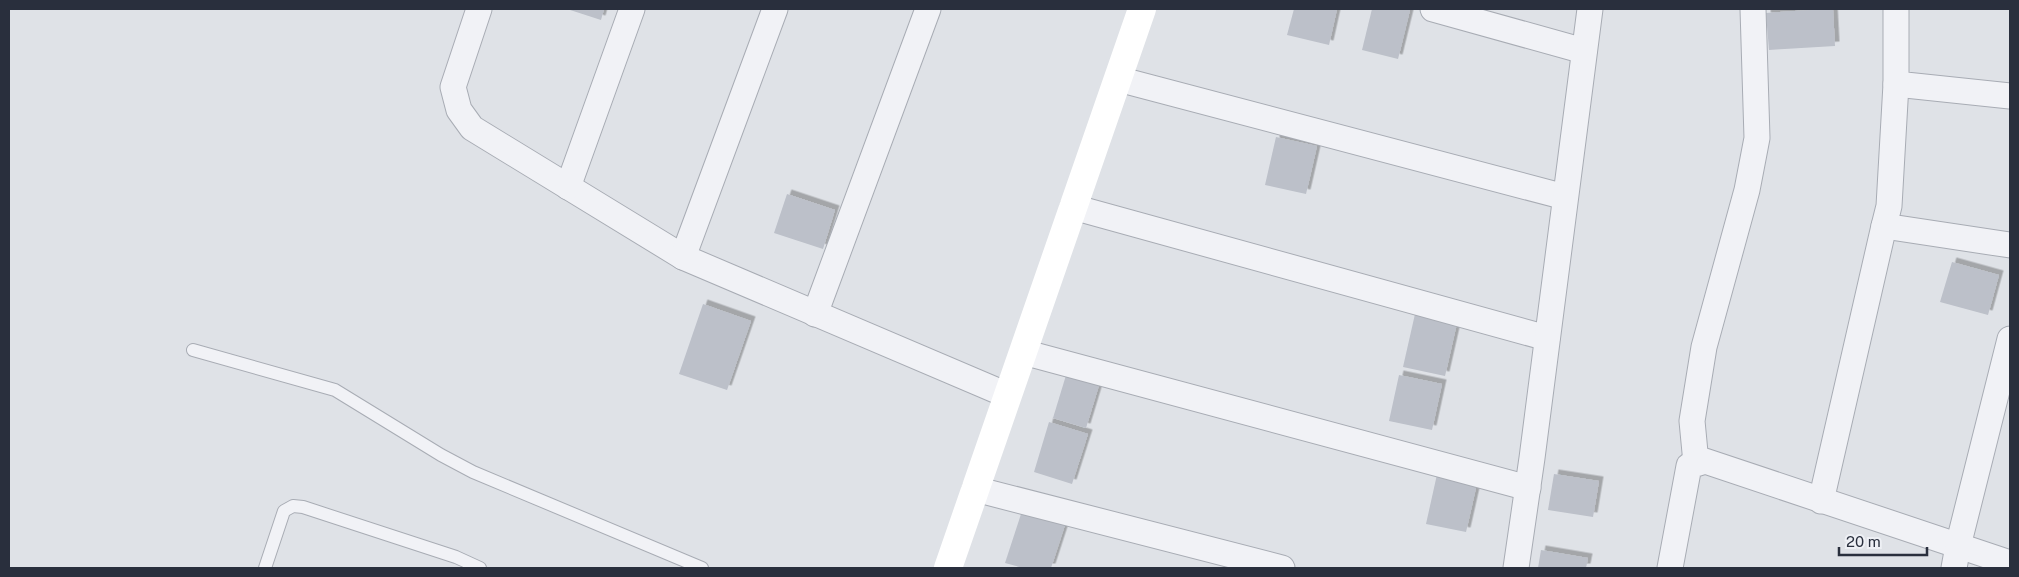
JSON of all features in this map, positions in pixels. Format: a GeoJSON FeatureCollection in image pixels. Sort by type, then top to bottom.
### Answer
{"type":"FeatureCollection","features":[{"type":"Feature","properties":{"kind":"street"},"geometry":{"type":"LineString","coordinates":[[479,9],[453,87],[459,110],[472,128],[682,257],[1007,395]]}},
{"type":"Feature","properties":{"kind":"street"},"geometry":{"type":"LineString","coordinates":[[568,187],[632,9]]}},
{"type":"Feature","properties":{"kind":"street"},"geometry":{"type":"LineString","coordinates":[[682,257],[775,9]]}},
{"type":"Feature","properties":{"kind":"street"},"geometry":{"type":"LineString","coordinates":[[815,314],[928,9]]}},
{"type":"Feature","properties":{"kind":"street"},"geometry":{"type":"LineString","coordinates":[[948,568],[1142,9]]}},
{"type":"Feature","properties":{"kind":"street"},"geometry":{"type":"LineString","coordinates":[[1433,9],[1584,51]]}},
{"type":"Feature","properties":{"kind":"street"},"geometry":{"type":"LineString","coordinates":[[1516,568],[1590,9]]}},
{"type":"Feature","properties":{"kind":"street"},"geometry":{"type":"LineString","coordinates":[[1696,463],[1692,421],[1704,347],[1747,190],[1757,138],[1753,9]]}},
{"type":"Feature","properties":{"kind":"street"},"geometry":{"type":"LineString","coordinates":[[1822,501],[1889,206],[1896,84],[1896,9]]}},
{"type":"Feature","properties":{"kind":"street"},"geometry":{"type":"LineString","coordinates":[[1118,78],[1566,197]]}},
{"type":"Feature","properties":{"kind":"street"},"geometry":{"type":"LineString","coordinates":[[1896,84],[2010,96]]}},
{"type":"Feature","properties":{"kind":"street"},"geometry":{"type":"LineString","coordinates":[[1073,207],[1547,338]]}},
{"type":"Feature","properties":{"kind":"street"},"geometry":{"type":"LineString","coordinates":[[1884,226],[2010,245]]}},
{"type":"Feature","properties":{"kind":"street"},"geometry":{"type":"LineString","coordinates":[[1956,557],[2004,390],[2010,339]]}},
{"type":"Feature","properties":{"kind":"street"},"geometry":{"type":"LineString","coordinates":[[1023,352],[1528,488]]}},
{"type":"Feature","properties":{"kind":"street"},"geometry":{"type":"LineString","coordinates":[[1670,568],[1689,466],[1705,461],[1822,501],[1956,557],[2010,563]]}},
{"type":"Feature","properties":{"kind":"street"},"geometry":{"type":"LineString","coordinates":[[975,489],[1282,568]]}},
{"type":"Feature","properties":{"kind":"lane"},"geometry":{"type":"LineString","coordinates":[[193,350],[335,390],[441,455],[473,472],[702,568]]}},
{"type":"Feature","properties":{"kind":"lane"},"geometry":{"type":"LineString","coordinates":[[265,568],[284,511],[293,506],[303,507],[454,563],[480,568]]}},
{"type":"Feature","properties":{"kind":"building"},"geometry":{"type":"Polygon","coordinates":[[[567,9],[604,9],[601,20],[567,9]]]}},
{"type":"Feature","properties":{"kind":"building"},"geometry":{"type":"Polygon","coordinates":[[[1294,9],[1337,9],[1329,45],[1287,35],[1294,9]]]}},
{"type":"Feature","properties":{"kind":"building"},"geometry":{"type":"Polygon","coordinates":[[[1372,9],[1410,10],[1398,59],[1362,50],[1372,9]]]}},
{"type":"Feature","properties":{"kind":"building"},"geometry":{"type":"Polygon","coordinates":[[[1833,9],[1835,46],[1769,50],[1766,13],[1833,9]]]}},
{"type":"Feature","properties":{"kind":"building"},"geometry":{"type":"Polygon","coordinates":[[[1276,137],[1317,146],[1306,194],[1265,185],[1276,137]]]}},
{"type":"Feature","properties":{"kind":"building"},"geometry":{"type":"Polygon","coordinates":[[[787,194],[835,210],[823,249],[774,233],[787,194]]]}},
{"type":"Feature","properties":{"kind":"building"},"geometry":{"type":"Polygon","coordinates":[[[1952,262],[1999,275],[1988,315],[1940,302],[1952,262]]]}},
{"type":"Feature","properties":{"kind":"building"},"geometry":{"type":"Polygon","coordinates":[[[703,304],[751,321],[727,390],[679,374],[703,304]]]}},
{"type":"Feature","properties":{"kind":"building"},"geometry":{"type":"Polygon","coordinates":[[[1415,314],[1457,323],[1445,376],[1403,367],[1415,314]]]}},
{"type":"Feature","properties":{"kind":"building"},"geometry":{"type":"Polygon","coordinates":[[[1067,372],[1100,382],[1086,428],[1053,418],[1067,372]]]}},
{"type":"Feature","properties":{"kind":"building"},"geometry":{"type":"Polygon","coordinates":[[[1399,375],[1442,384],[1432,430],[1389,421],[1399,375]]]}},
{"type":"Feature","properties":{"kind":"building"},"geometry":{"type":"Polygon","coordinates":[[[1049,422],[1088,434],[1072,484],[1034,472],[1049,422]]]}},
{"type":"Feature","properties":{"kind":"building"},"geometry":{"type":"Polygon","coordinates":[[[1438,470],[1478,479],[1466,532],[1426,524],[1438,470]]]}},
{"type":"Feature","properties":{"kind":"building"},"geometry":{"type":"Polygon","coordinates":[[[1554,474],[1599,481],[1593,517],[1548,510],[1554,474]]]}},
{"type":"Feature","properties":{"kind":"building"},"geometry":{"type":"Polygon","coordinates":[[[1022,511],[1065,525],[1051,568],[1023,568],[1005,563],[1022,511]]]}},
{"type":"Feature","properties":{"kind":"building"},"geometry":{"type":"Polygon","coordinates":[[[1541,550],[1588,558],[1586,568],[1538,568],[1541,550]]]}}]}
